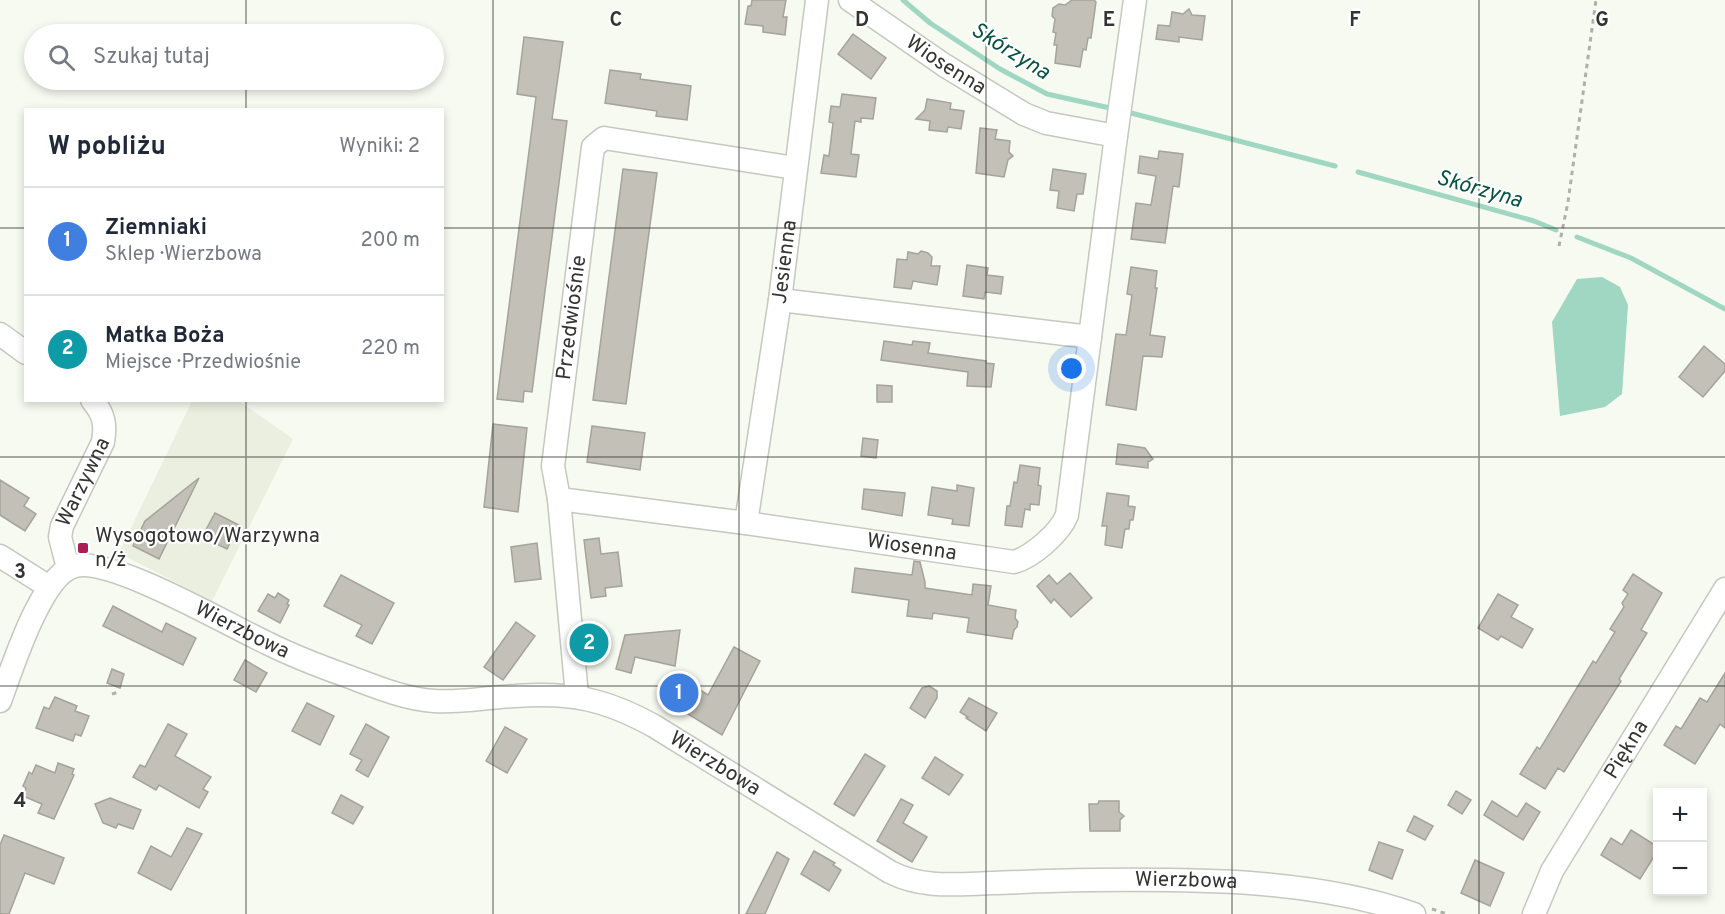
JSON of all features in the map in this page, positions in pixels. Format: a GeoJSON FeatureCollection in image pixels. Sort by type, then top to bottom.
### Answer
{"type":"FeatureCollection","features":[{"type":"Feature","properties":{"kind":"street","name":"Jesienna"},"geometry":{"type":"LineString","coordinates":[[746,523],[780,300],[817,0]]}},
{"type":"Feature","properties":{"kind":"street","name":"Wiosenna"},"geometry":{"type":"LineString","coordinates":[[850,0],[944,65],[1024,114],[1046,123],[1116,136]]}},
{"type":"Feature","properties":{"kind":"street","name":"Wiosenna"},"geometry":{"type":"LineString","coordinates":[[559,499],[746,523],[1014,562],[1025,559],[1062,526],[1066,515],[1136,0]]}},
{"type":"Feature","properties":{"kind":"street","name":"Przedwiośnie"},"geometry":{"type":"LineString","coordinates":[[577,696],[559,499],[553,466],[593,147],[604,138],[795,168]]}},
{"type":"Feature","properties":{"kind":"street"},"geometry":{"type":"LineString","coordinates":[[780,300],[1090,337]]}},
{"type":"Feature","properties":{"kind":"street"},"geometry":{"type":"LineString","coordinates":[[0,334],[24,352]]}},
{"type":"Feature","properties":{"kind":"street","name":"Warzywna"},"geometry":{"type":"LineString","coordinates":[[68,568],[60,537],[62,526],[103,442],[105,430],[104,418],[94,402]]}},
{"type":"Feature","properties":{"kind":"street"},"geometry":{"type":"LineString","coordinates":[[0,556],[49,586]]}},
{"type":"Feature","properties":{"kind":"street","name":"Wierzbowa"},"geometry":{"type":"LineString","coordinates":[[68,568],[86,565],[112,570],[195,607],[300,659],[419,699],[463,701],[514,696],[577,696],[604,703],[637,717],[891,872],[908,880],[938,884],[1095,880],[1256,883],[1362,898],[1421,911]]}},
{"type":"Feature","properties":{"kind":"street"},"geometry":{"type":"LineString","coordinates":[[0,701],[21,646],[49,586],[68,568]]}},
{"type":"Feature","properties":{"kind":"street","name":"Piękna"},"geometry":{"type":"LineString","coordinates":[[1533,914],[1552,871],[1725,589]]}},
{"type":"Feature","properties":{"kind":"path"},"geometry":{"type":"LineString","coordinates":[[1559,246],[1568,202],[1596,0]]}},
{"type":"Feature","properties":{"kind":"path"},"geometry":{"type":"LineString","coordinates":[[112,694],[119,692]]}},
{"type":"Feature","properties":{"kind":"path"},"geometry":{"type":"LineString","coordinates":[[1421,911],[1447,914]]}},
{"type":"Feature","properties":{"kind":"shaded area"},"geometry":{"type":"Polygon","coordinates":[[[1602,277],[1620,287],[1628,305],[1622,394],[1605,407],[1560,416],[1552,322],[1577,279],[1602,277]]]}},
{"type":"Feature","properties":{"kind":"shaded area"},"geometry":{"type":"Polygon","coordinates":[[[192,402],[240,402],[293,439],[212,601],[119,553],[192,402]]]}},
{"type":"Feature","properties":{"kind":"building"},"geometry":{"type":"Polygon","coordinates":[[[752,0],[786,0],[783,17],[787,17],[785,35],[763,32],[763,26],[745,24],[748,6],[751,6],[752,0]]]}},
{"type":"Feature","properties":{"kind":"building"},"geometry":{"type":"Polygon","coordinates":[[[1072,0],[1094,0],[1096,2],[1091,38],[1088,38],[1086,50],[1083,49],[1080,67],[1055,63],[1057,45],[1054,45],[1056,33],[1053,32],[1055,19],[1052,16],[1053,8],[1059,4],[1065,5],[1072,0]]]}},
{"type":"Feature","properties":{"kind":"building"},"geometry":{"type":"Polygon","coordinates":[[[1189,9],[1192,15],[1205,16],[1202,40],[1179,37],[1179,42],[1156,39],[1158,25],[1170,26],[1172,12],[1183,14],[1189,9]]]}},
{"type":"Feature","properties":{"kind":"building"},"geometry":{"type":"Polygon","coordinates":[[[853,34],[886,58],[871,79],[838,54],[853,34]]]}},
{"type":"Feature","properties":{"kind":"building"},"geometry":{"type":"Polygon","coordinates":[[[524,37],[563,42],[552,119],[567,121],[532,392],[524,391],[523,402],[497,399],[536,97],[517,94],[524,37]]]}},
{"type":"Feature","properties":{"kind":"building"},"geometry":{"type":"Polygon","coordinates":[[[610,70],[641,74],[640,79],[691,86],[687,120],[656,116],[657,111],[605,103],[610,70]]]}},
{"type":"Feature","properties":{"kind":"building"},"geometry":{"type":"Polygon","coordinates":[[[842,94],[876,98],[873,119],[861,118],[861,122],[855,121],[851,154],[859,155],[856,177],[821,173],[824,155],[829,156],[833,123],[829,122],[831,106],[840,107],[842,94]]]}},
{"type":"Feature","properties":{"kind":"building"},"geometry":{"type":"Polygon","coordinates":[[[927,99],[951,103],[950,109],[964,111],[961,129],[948,127],[947,132],[929,130],[930,121],[916,119],[925,110],[927,99]]]}},
{"type":"Feature","properties":{"kind":"building"},"geometry":{"type":"Polygon","coordinates":[[[980,128],[997,130],[995,139],[1010,141],[1009,152],[1013,156],[1008,160],[1004,177],[976,173],[980,128]]]}},
{"type":"Feature","properties":{"kind":"building"},"geometry":{"type":"Polygon","coordinates":[[[1159,151],[1183,154],[1179,187],[1173,186],[1165,243],[1131,239],[1136,203],[1151,205],[1156,176],[1138,173],[1140,156],[1158,159],[1159,151]]]}},
{"type":"Feature","properties":{"kind":"building"},"geometry":{"type":"Polygon","coordinates":[[[623,169],[657,173],[626,404],[593,400],[623,169]]]}},
{"type":"Feature","properties":{"kind":"building"},"geometry":{"type":"Polygon","coordinates":[[[1053,169],[1086,174],[1083,194],[1077,194],[1074,211],[1057,208],[1059,191],[1050,190],[1053,169]]]}},
{"type":"Feature","properties":{"kind":"building"},"geometry":{"type":"Polygon","coordinates":[[[921,251],[932,257],[931,266],[940,266],[937,285],[913,281],[911,289],[894,287],[897,259],[907,260],[908,252],[918,254],[921,251]]]}},
{"type":"Feature","properties":{"kind":"building"},"geometry":{"type":"Polygon","coordinates":[[[967,265],[988,268],[987,275],[1003,277],[1001,294],[985,292],[984,299],[963,296],[967,265]]]}},
{"type":"Feature","properties":{"kind":"building"},"geometry":{"type":"Polygon","coordinates":[[[1131,267],[1157,271],[1155,288],[1157,288],[1150,335],[1165,337],[1162,357],[1143,356],[1136,410],[1106,405],[1116,334],[1126,335],[1132,295],[1127,294],[1131,267]]]}},
{"type":"Feature","properties":{"kind":"building"},"geometry":{"type":"Polygon","coordinates":[[[884,341],[912,345],[913,341],[930,343],[928,353],[994,364],[991,387],[967,386],[968,372],[881,360],[884,341]]]}},
{"type":"Feature","properties":{"kind":"building"},"geometry":{"type":"Polygon","coordinates":[[[1704,346],[1725,364],[1725,371],[1703,397],[1679,377],[1704,346]]]}},
{"type":"Feature","properties":{"kind":"building"},"geometry":{"type":"Polygon","coordinates":[[[877,385],[892,386],[892,402],[877,402],[877,385]]]}},
{"type":"Feature","properties":{"kind":"building"},"geometry":{"type":"Polygon","coordinates":[[[493,424],[527,428],[518,512],[484,507],[493,424]]]}},
{"type":"Feature","properties":{"kind":"building"},"geometry":{"type":"Polygon","coordinates":[[[592,426],[645,433],[640,470],[587,462],[592,426]]]}},
{"type":"Feature","properties":{"kind":"building"},"geometry":{"type":"Polygon","coordinates":[[[863,438],[878,440],[876,458],[861,456],[863,438]]]}},
{"type":"Feature","properties":{"kind":"building"},"geometry":{"type":"Polygon","coordinates":[[[1118,444],[1145,448],[1153,459],[1148,462],[1148,468],[1116,464],[1118,444]]]}},
{"type":"Feature","properties":{"kind":"building"},"geometry":{"type":"Polygon","coordinates":[[[1020,465],[1040,468],[1038,485],[1041,486],[1039,505],[1030,504],[1030,510],[1025,509],[1022,527],[1005,525],[1007,506],[1010,506],[1014,482],[1017,483],[1020,465]]]}},
{"type":"Feature","properties":{"kind":"building"},"geometry":{"type":"Polygon","coordinates":[[[199,478],[159,559],[133,546],[145,521],[199,478]]]}},
{"type":"Feature","properties":{"kind":"building"},"geometry":{"type":"Polygon","coordinates":[[[0,480],[29,498],[24,506],[36,514],[25,531],[0,515],[0,480]]]}},
{"type":"Feature","properties":{"kind":"building"},"geometry":{"type":"Polygon","coordinates":[[[957,485],[974,488],[969,526],[952,524],[953,519],[928,515],[932,487],[957,491],[957,485]]]}},
{"type":"Feature","properties":{"kind":"building"},"geometry":{"type":"Polygon","coordinates":[[[864,489],[905,493],[902,516],[862,509],[864,489]]]}},
{"type":"Feature","properties":{"kind":"building"},"geometry":{"type":"Polygon","coordinates":[[[1107,493],[1129,496],[1128,506],[1135,507],[1129,529],[1125,529],[1122,548],[1105,545],[1107,526],[1102,526],[1107,493]]]}},
{"type":"Feature","properties":{"kind":"building"},"geometry":{"type":"Polygon","coordinates":[[[215,513],[239,525],[227,549],[202,537],[215,513]]]}},
{"type":"Feature","properties":{"kind":"building"},"geometry":{"type":"Polygon","coordinates":[[[599,538],[601,554],[618,552],[622,586],[605,588],[606,596],[591,598],[584,540],[599,538]]]}},
{"type":"Feature","properties":{"kind":"building"},"geometry":{"type":"Polygon","coordinates":[[[537,543],[541,579],[515,582],[511,547],[537,543]]]}},
{"type":"Feature","properties":{"kind":"building"},"geometry":{"type":"Polygon","coordinates":[[[914,561],[920,562],[925,588],[972,595],[973,584],[991,586],[988,605],[1016,610],[1015,618],[1018,622],[1012,639],[967,632],[969,618],[933,613],[932,619],[907,616],[909,600],[852,592],[855,568],[912,575],[914,561]]]}},
{"type":"Feature","properties":{"kind":"building"},"geometry":{"type":"Polygon","coordinates":[[[1070,573],[1092,598],[1071,617],[1054,599],[1051,603],[1037,586],[1049,575],[1057,584],[1070,573]]]}},
{"type":"Feature","properties":{"kind":"building"},"geometry":{"type":"Polygon","coordinates":[[[1633,574],[1662,593],[1641,630],[1647,633],[1619,679],[1621,681],[1564,772],[1558,768],[1545,789],[1520,774],[1537,747],[1540,749],[1593,661],[1596,663],[1615,632],[1610,629],[1624,607],[1622,603],[1628,594],[1623,590],[1633,574]]]}},
{"type":"Feature","properties":{"kind":"building"},"geometry":{"type":"Polygon","coordinates":[[[341,575],[394,603],[372,644],[356,636],[362,625],[324,606],[341,575]]]}},
{"type":"Feature","properties":{"kind":"building"},"geometry":{"type":"Polygon","coordinates":[[[278,593],[289,600],[287,604],[289,605],[280,623],[258,611],[268,594],[275,598],[278,593]]]}},
{"type":"Feature","properties":{"kind":"building"},"geometry":{"type":"Polygon","coordinates":[[[1498,594],[1518,605],[1511,617],[1533,629],[1522,648],[1501,636],[1498,640],[1478,628],[1498,594]]]}},
{"type":"Feature","properties":{"kind":"building"},"geometry":{"type":"Polygon","coordinates":[[[113,606],[162,632],[166,623],[196,638],[183,665],[103,626],[113,606]]]}},
{"type":"Feature","properties":{"kind":"building"},"geometry":{"type":"Polygon","coordinates":[[[516,622],[535,636],[503,680],[484,667],[516,622]]]}},
{"type":"Feature","properties":{"kind":"building"},"geometry":{"type":"Polygon","coordinates":[[[680,630],[675,666],[635,657],[631,673],[616,669],[625,635],[680,630]]]}},
{"type":"Feature","properties":{"kind":"building"},"geometry":{"type":"Polygon","coordinates":[[[734,647],[760,661],[722,735],[662,698],[676,675],[708,695],[734,647]]]}},
{"type":"Feature","properties":{"kind":"building"},"geometry":{"type":"Polygon","coordinates":[[[245,660],[267,673],[256,692],[234,680],[245,660]]]}},
{"type":"Feature","properties":{"kind":"building"},"geometry":{"type":"Polygon","coordinates":[[[112,669],[124,674],[120,688],[107,683],[112,669]]]}},
{"type":"Feature","properties":{"kind":"building"},"geometry":{"type":"Polygon","coordinates":[[[1725,673],[1725,728],[1720,724],[1695,764],[1664,745],[1676,726],[1681,729],[1700,698],[1707,702],[1725,673]]]}},
{"type":"Feature","properties":{"kind":"building"},"geometry":{"type":"Polygon","coordinates":[[[929,686],[937,691],[937,698],[925,718],[910,708],[922,688],[929,686]]]}},
{"type":"Feature","properties":{"kind":"building"},"geometry":{"type":"Polygon","coordinates":[[[55,697],[77,706],[75,711],[89,716],[81,736],[75,734],[73,741],[36,728],[44,707],[49,709],[55,697]]]}},
{"type":"Feature","properties":{"kind":"building"},"geometry":{"type":"Polygon","coordinates":[[[969,698],[997,713],[986,731],[960,712],[969,698]]]}},
{"type":"Feature","properties":{"kind":"building"},"geometry":{"type":"Polygon","coordinates":[[[307,703],[334,716],[320,745],[292,731],[307,703]]]}},
{"type":"Feature","properties":{"kind":"building"},"geometry":{"type":"Polygon","coordinates":[[[168,724],[187,734],[175,756],[211,777],[203,789],[208,792],[199,808],[159,785],[156,790],[133,777],[140,765],[145,767],[168,724]]]}},
{"type":"Feature","properties":{"kind":"building"},"geometry":{"type":"Polygon","coordinates":[[[366,724],[389,737],[368,777],[356,770],[362,760],[350,754],[366,724]]]}},
{"type":"Feature","properties":{"kind":"building"},"geometry":{"type":"Polygon","coordinates":[[[505,727],[527,739],[507,773],[486,761],[505,727]]]}},
{"type":"Feature","properties":{"kind":"building"},"geometry":{"type":"Polygon","coordinates":[[[865,754],[885,766],[854,816],[834,804],[865,754]]]}},
{"type":"Feature","properties":{"kind":"building"},"geometry":{"type":"Polygon","coordinates":[[[935,757],[963,775],[949,795],[922,778],[935,757]]]}},
{"type":"Feature","properties":{"kind":"building"},"geometry":{"type":"Polygon","coordinates":[[[58,763],[74,769],[72,774],[74,775],[54,819],[38,813],[42,804],[23,796],[26,788],[23,786],[29,772],[32,774],[36,765],[55,773],[58,763]]]}},
{"type":"Feature","properties":{"kind":"building"},"geometry":{"type":"Polygon","coordinates":[[[1456,791],[1471,800],[1462,814],[1448,805],[1456,791]]]}},
{"type":"Feature","properties":{"kind":"building"},"geometry":{"type":"Polygon","coordinates":[[[341,795],[363,807],[353,824],[332,813],[341,795]]]}},
{"type":"Feature","properties":{"kind":"building"},"geometry":{"type":"Polygon","coordinates":[[[110,798],[141,810],[133,829],[118,824],[116,828],[103,823],[95,804],[110,798]]]}},
{"type":"Feature","properties":{"kind":"building"},"geometry":{"type":"Polygon","coordinates":[[[901,799],[913,805],[903,823],[927,837],[912,862],[877,841],[901,799]]]}},
{"type":"Feature","properties":{"kind":"building"},"geometry":{"type":"Polygon","coordinates":[[[1099,801],[1119,801],[1119,812],[1124,816],[1120,820],[1120,831],[1090,831],[1089,804],[1098,804],[1099,801]]]}},
{"type":"Feature","properties":{"kind":"building"},"geometry":{"type":"Polygon","coordinates":[[[1492,801],[1517,817],[1526,803],[1540,812],[1523,840],[1484,815],[1492,801]]]}},
{"type":"Feature","properties":{"kind":"building"},"geometry":{"type":"Polygon","coordinates":[[[1414,816],[1433,826],[1425,840],[1407,831],[1414,816]]]}},
{"type":"Feature","properties":{"kind":"building"},"geometry":{"type":"Polygon","coordinates":[[[187,828],[202,834],[171,890],[138,873],[151,846],[171,857],[187,828]]]}},
{"type":"Feature","properties":{"kind":"building"},"geometry":{"type":"Polygon","coordinates":[[[1631,830],[1653,844],[1653,858],[1640,879],[1601,855],[1611,838],[1622,845],[1631,830]]]}},
{"type":"Feature","properties":{"kind":"building"},"geometry":{"type":"Polygon","coordinates":[[[4,835],[64,858],[54,884],[25,873],[9,914],[0,914],[0,845],[4,835]]]}},
{"type":"Feature","properties":{"kind":"building"},"geometry":{"type":"Polygon","coordinates":[[[1379,842],[1403,850],[1392,879],[1369,870],[1379,842]]]}},
{"type":"Feature","properties":{"kind":"building"},"geometry":{"type":"Polygon","coordinates":[[[814,851],[835,863],[833,865],[841,870],[829,891],[801,874],[814,851]]]}},
{"type":"Feature","properties":{"kind":"building"},"geometry":{"type":"Polygon","coordinates":[[[777,852],[789,859],[765,914],[746,914],[777,852]]]}},
{"type":"Feature","properties":{"kind":"building"},"geometry":{"type":"Polygon","coordinates":[[[1475,860],[1504,873],[1490,906],[1461,893],[1475,860]]]}},
{"type":"Feature","properties":{"kind":"waterway","name":"Skórzyna"},"geometry":{"type":"LineString","coordinates":[[903,0],[930,23],[1000,69],[1047,94],[1110,108]]}},
{"type":"Feature","properties":{"kind":"waterway","name":"Skórzyna"},"geometry":{"type":"LineString","coordinates":[[1131,113],[1335,166]]}},
{"type":"Feature","properties":{"kind":"waterway","name":"Skórzyna"},"geometry":{"type":"LineString","coordinates":[[1358,172],[1534,221],[1556,230]]}},
{"type":"Feature","properties":{"kind":"waterway","name":"Skórzyna"},"geometry":{"type":"LineString","coordinates":[[1577,237],[1631,258],[1725,309]]}},
{"type":"Feature","properties":{"kind":"place","name":"Wysogotowo/Warzywna n/ż"},"geometry":{"type":"Point","coordinates":[83,548]}},
{"type":"Feature","properties":{"kind":"place","name":"Matka Boża"},"geometry":{"type":"Point","coordinates":[589,643]}},
{"type":"Feature","properties":{"kind":"place","name":"Ziemniaki"},"geometry":{"type":"Point","coordinates":[679,693]}}]}
